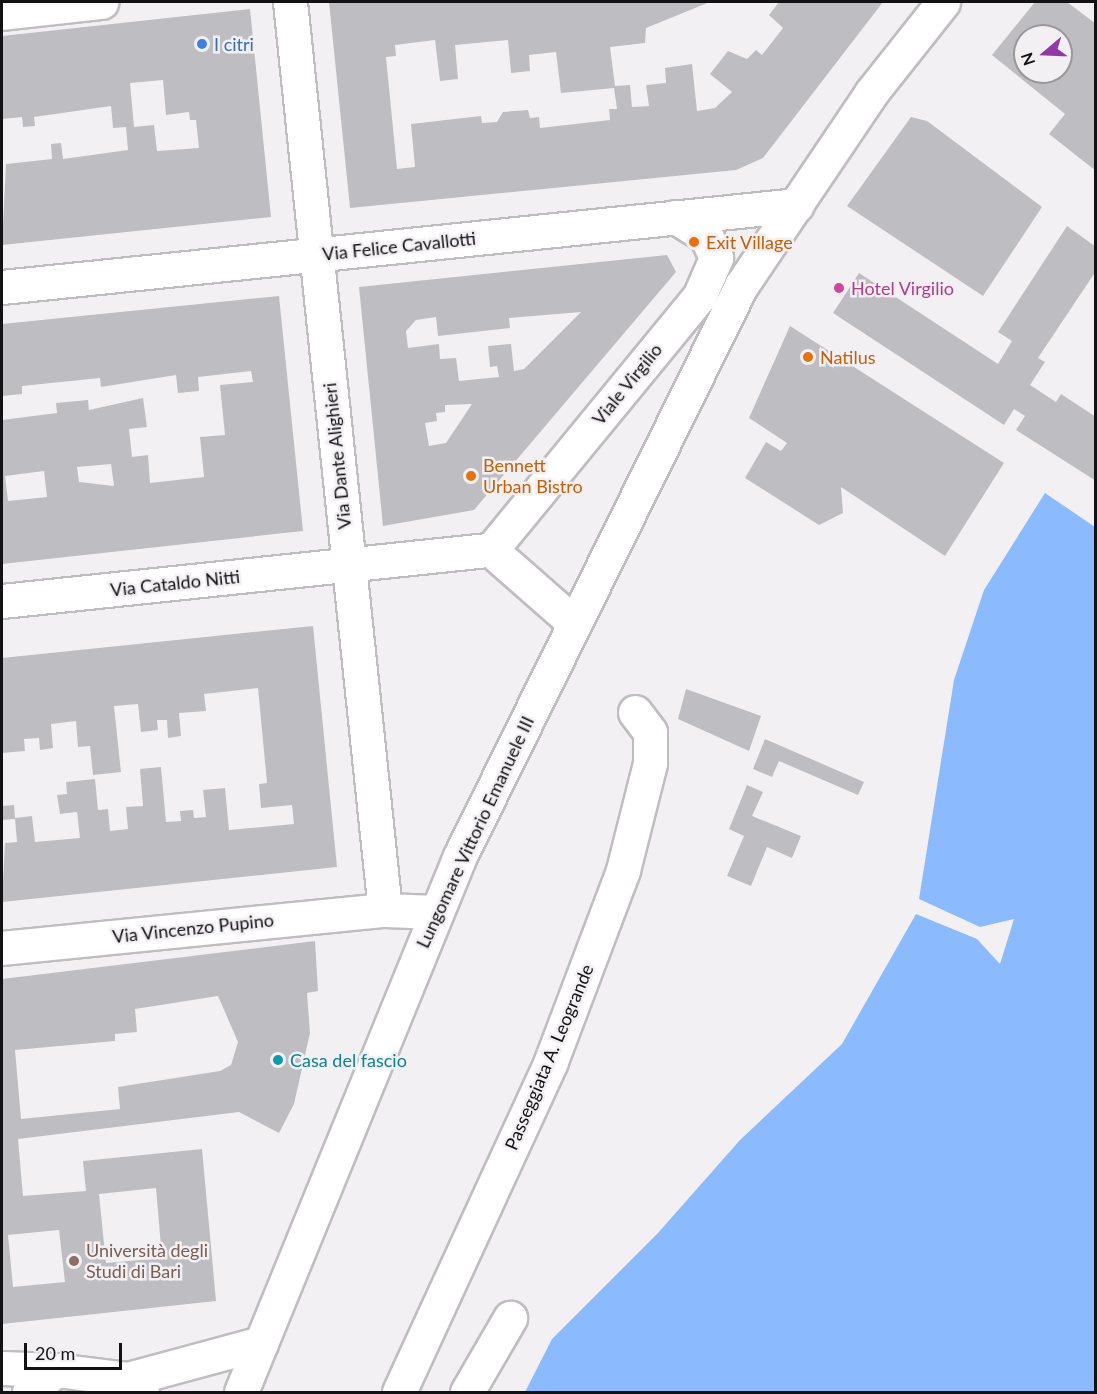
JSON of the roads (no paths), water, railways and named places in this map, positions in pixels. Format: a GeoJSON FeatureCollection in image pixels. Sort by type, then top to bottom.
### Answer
{"type":"FeatureCollection","features":[{"type":"Feature","properties":{"kind":"street"},"geometry":{"type":"LineString","coordinates":[[2,13],[101,2]]}},
{"type":"Feature","properties":{"kind":"street","name":"Via Dante Alighieri"},"geometry":{"type":"LineString","coordinates":[[290,2],[385,910]]}},
{"type":"Feature","properties":{"kind":"street"},"geometry":{"type":"LineString","coordinates":[[797,205],[872,93],[943,2]]}},
{"type":"Feature","properties":{"kind":"street","name":"Via Felice Cavallotti"},"geometry":{"type":"LineString","coordinates":[[2,287],[797,205]]}},
{"type":"Feature","properties":{"kind":"street","name":"Lungomare Vittorio Emanuele III"},"geometry":{"type":"LineString","coordinates":[[241,1392],[436,912],[574,623],[741,286],[797,205]]}},
{"type":"Feature","properties":{"kind":"street","name":"Viale Virgilio"},"geometry":{"type":"LineString","coordinates":[[490,550],[699,297],[716,258],[706,236],[676,217]]}},
{"type":"Feature","properties":{"kind":"street"},"geometry":{"type":"LineString","coordinates":[[490,550],[574,623]]}},
{"type":"Feature","properties":{"kind":"street","name":"Via Cataldo Nitti"},"geometry":{"type":"LineString","coordinates":[[2,601],[490,550]]}},
{"type":"Feature","properties":{"kind":"street","name":"Passeggiata A. Leogrande"},"geometry":{"type":"LineString","coordinates":[[399,1392],[551,1061],[623,870],[650,763],[650,732],[635,711]]}},
{"type":"Feature","properties":{"kind":"street","name":"Via Vincenzo Pupino"},"geometry":{"type":"LineString","coordinates":[[2,948],[385,910],[436,912]]}},
{"type":"Feature","properties":{"kind":"street"},"geometry":{"type":"LineString","coordinates":[[467,1392],[510,1318]]}},
{"type":"Feature","properties":{"kind":"street"},"geometry":{"type":"LineString","coordinates":[[2,1368],[56,1370],[135,1385],[261,1343]]}},
{"type":"Feature","properties":{"kind":"street"},"geometry":{"type":"LineString","coordinates":[[29,1392],[56,1370]]}},
{"type":"Feature","properties":{"kind":"water"},"geometry":{"type":"Polygon","coordinates":[[[1045,493],[1095,527],[1095,1392],[525,1392],[552,1339],[658,1233],[740,1140],[842,1044],[916,914],[977,939],[1000,964],[1014,919],[980,927],[919,899],[954,680],[984,590],[1045,493]]]}},
{"type":"Feature","properties":{"kind":"place","name":"I citri"},"geometry":{"type":"Point","coordinates":[202,44]}},
{"type":"Feature","properties":{"kind":"place","name":"Exit Village"},"geometry":{"type":"Point","coordinates":[694,242]}},
{"type":"Feature","properties":{"kind":"place","name":"Hotel Virgilio"},"geometry":{"type":"Point","coordinates":[839,288]}},
{"type":"Feature","properties":{"kind":"place","name":"Natilus"},"geometry":{"type":"Point","coordinates":[808,357]}},
{"type":"Feature","properties":{"kind":"place","name":"Bennett Urban Bistro"},"geometry":{"type":"Point","coordinates":[471,476]}},
{"type":"Feature","properties":{"kind":"place","name":"Casa del fascio"},"geometry":{"type":"Point","coordinates":[278,1060]}},
{"type":"Feature","properties":{"kind":"place","name":"Università degli Studi di Bari"},"geometry":{"type":"Point","coordinates":[74,1261]}}]}
